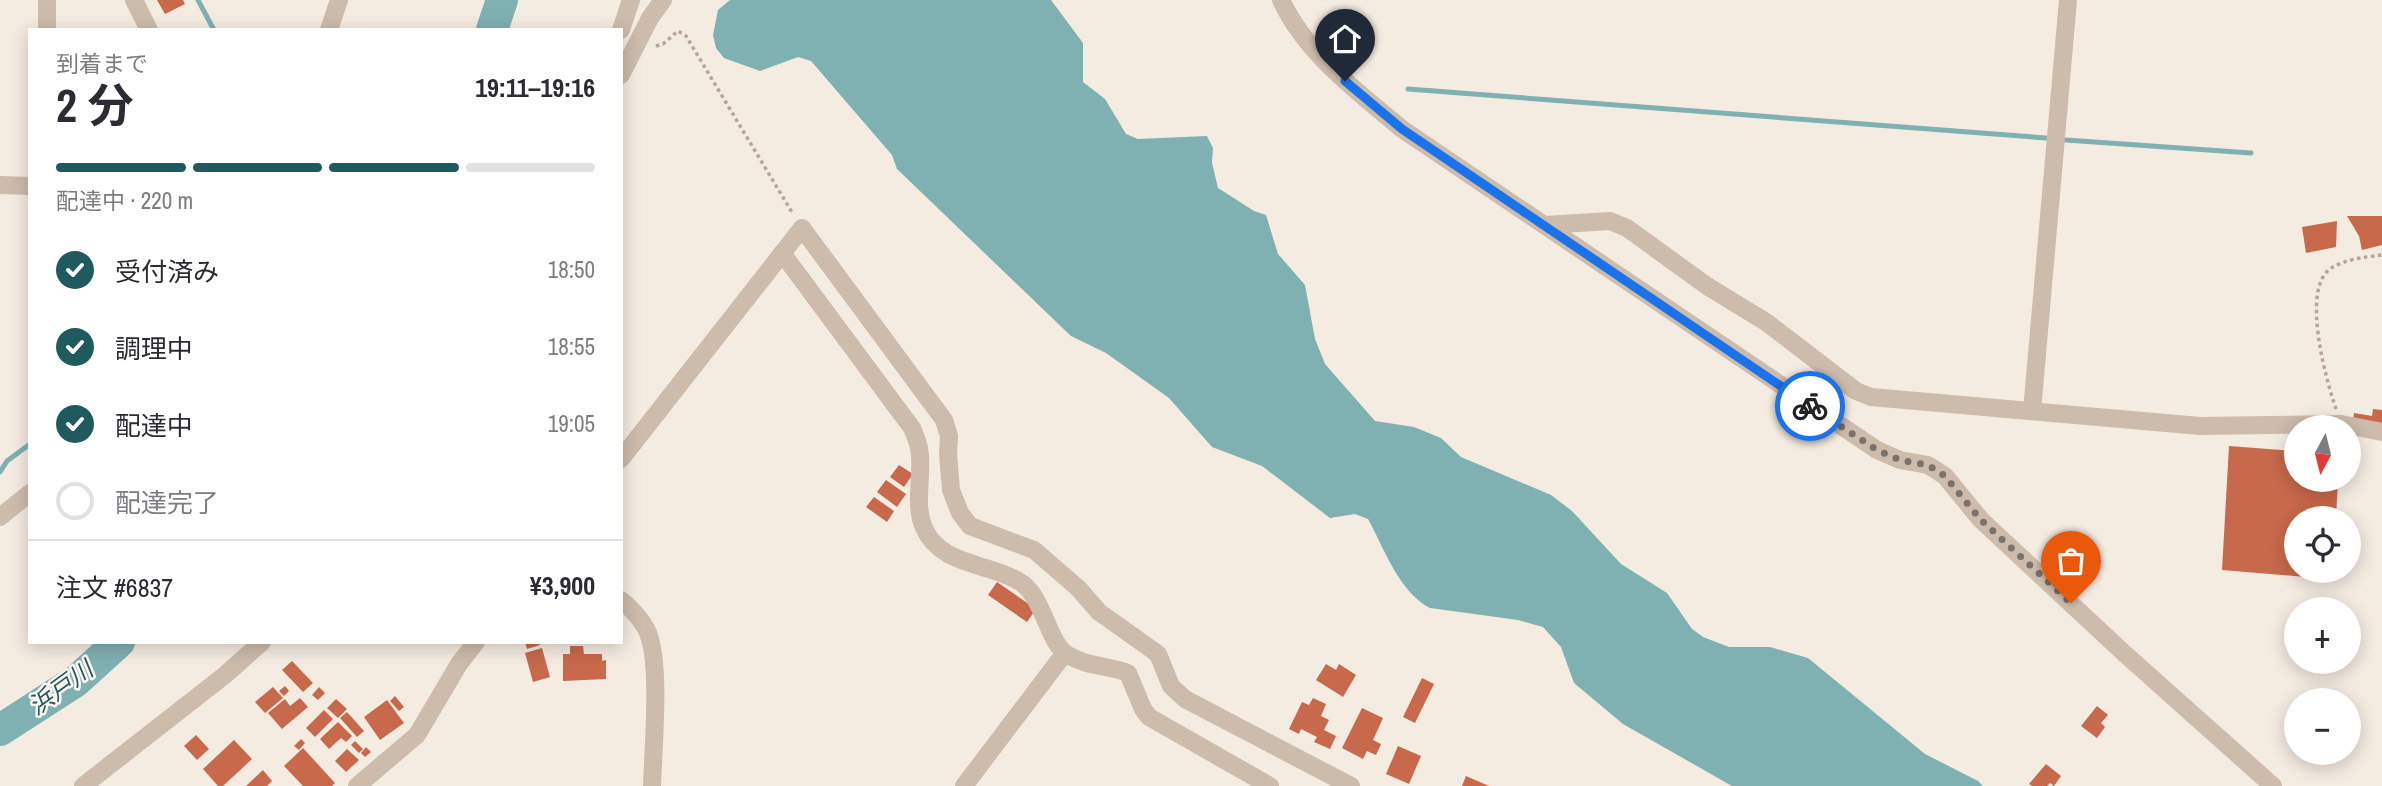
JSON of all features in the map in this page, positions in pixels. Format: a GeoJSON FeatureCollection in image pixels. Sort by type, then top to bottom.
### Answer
{"type":"FeatureCollection","features":[{"type":"Feature","properties":{"kind":"street"},"geometry":{"type":"LineString","coordinates":[[47,0],[47,28]]}},
{"type":"Feature","properties":{"kind":"street"},"geometry":{"type":"LineString","coordinates":[[134,0],[148,28]]}},
{"type":"Feature","properties":{"kind":"street"},"geometry":{"type":"LineString","coordinates":[[330,28],[339,0]]}},
{"type":"Feature","properties":{"kind":"street"},"geometry":{"type":"LineString","coordinates":[[622,28],[632,0]]}},
{"type":"Feature","properties":{"kind":"street"},"geometry":{"type":"LineString","coordinates":[[623,71],[663,0]]}},
{"type":"Feature","properties":{"kind":"street"},"geometry":{"type":"LineString","coordinates":[[1282,0],[1311,45],[1345,81],[1402,129],[1867,444],[1900,460],[1928,465],[1945,476],[1981,520],[2273,786]]}},
{"type":"Feature","properties":{"kind":"street"},"geometry":{"type":"LineString","coordinates":[[2032,411],[2068,0]]}},
{"type":"Feature","properties":{"kind":"street"},"geometry":{"type":"LineString","coordinates":[[0,185],[28,186]]}},
{"type":"Feature","properties":{"kind":"street"},"geometry":{"type":"LineString","coordinates":[[1545,225],[1610,221],[1627,228],[1707,286],[1766,322],[1856,391],[1871,397],[2200,426],[2284,425]]}},
{"type":"Feature","properties":{"kind":"street"},"geometry":{"type":"LineString","coordinates":[[623,456],[802,228],[944,420],[949,436],[951,490],[960,513],[970,526],[1034,550],[1079,587],[1095,608],[1157,654],[1171,686],[1185,699],[1351,786]]}},
{"type":"Feature","properties":{"kind":"street"},"geometry":{"type":"LineString","coordinates":[[782,253],[912,428],[919,449],[920,511],[924,528],[932,540],[945,552],[959,559],[1006,575],[1025,585],[1039,603],[1065,654],[1099,668],[1119,669],[1128,673],[1149,718],[1270,786]]}},
{"type":"Feature","properties":{"kind":"street"},"geometry":{"type":"LineString","coordinates":[[2361,428],[2382,432]]}},
{"type":"Feature","properties":{"kind":"street"},"geometry":{"type":"LineString","coordinates":[[0,517],[28,495]]}},
{"type":"Feature","properties":{"kind":"street"},"geometry":{"type":"LineString","coordinates":[[623,602],[649,633],[653,657],[652,786]]}},
{"type":"Feature","properties":{"kind":"street"},"geometry":{"type":"LineString","coordinates":[[83,786],[225,675],[260,644]]}},
{"type":"Feature","properties":{"kind":"street"},"geometry":{"type":"LineString","coordinates":[[357,786],[417,735],[459,664],[474,644]]}},
{"type":"Feature","properties":{"kind":"street"},"geometry":{"type":"LineString","coordinates":[[964,786],[1065,654]]}},
{"type":"Feature","properties":{"kind":"path"},"geometry":{"type":"LineString","coordinates":[[636,44],[648,47],[663,44],[678,31],[686,36],[802,228]]}},
{"type":"Feature","properties":{"kind":"path"},"geometry":{"type":"LineString","coordinates":[[2338,415],[2328,384],[2316,313],[2318,285],[2330,269],[2362,257],[2382,255]]}},
{"type":"Feature","properties":{"kind":"water"},"geometry":{"type":"Polygon","coordinates":[[[730,0],[1051,0],[1083,43],[1083,82],[1105,99],[1126,134],[1138,139],[1207,136],[1213,148],[1212,163],[1218,188],[1254,211],[1266,215],[1278,254],[1305,285],[1315,339],[1325,364],[1375,421],[1414,427],[1441,438],[1461,457],[1551,495],[1572,511],[1621,564],[1667,593],[1692,629],[1703,637],[1729,647],[1770,647],[1808,658],[1925,754],[1983,786],[1732,786],[1623,724],[1574,683],[1561,647],[1543,627],[1518,620],[1430,608],[1419,601],[1401,580],[1368,519],[1355,514],[1330,518],[1262,466],[1212,447],[1169,398],[1106,353],[1071,336],[897,169],[892,155],[811,61],[798,57],[760,71],[724,58],[716,48],[713,35],[718,10],[730,0]]]}},
{"type":"Feature","properties":{"kind":"building"},"geometry":{"type":"Polygon","coordinates":[[[157,0],[183,0],[185,4],[165,14],[157,0]]]}},
{"type":"Feature","properties":{"kind":"building"},"geometry":{"type":"Polygon","coordinates":[[[2347,216],[2382,216],[2382,245],[2362,250],[2359,236],[2347,216]]]}},
{"type":"Feature","properties":{"kind":"building"},"geometry":{"type":"Polygon","coordinates":[[[2337,221],[2336,247],[2306,253],[2302,227],[2337,221]]]}},
{"type":"Feature","properties":{"kind":"building"},"geometry":{"type":"Polygon","coordinates":[[[2373,409],[2382,410],[2382,426],[2361,422],[2361,415],[2354,415],[2354,413],[2372,416],[2373,409]]]}},
{"type":"Feature","properties":{"kind":"building"},"geometry":{"type":"Polygon","coordinates":[[[2229,446],[2284,450],[2284,492],[2337,492],[2337,506],[2284,506],[2284,575],[2222,570],[2229,446]]]}},
{"type":"Feature","properties":{"kind":"building"},"geometry":{"type":"Polygon","coordinates":[[[899,465],[913,474],[904,487],[890,477],[899,465]]]}},
{"type":"Feature","properties":{"kind":"building"},"geometry":{"type":"Polygon","coordinates":[[[886,480],[906,494],[897,507],[877,492],[886,480]]]}},
{"type":"Feature","properties":{"kind":"building"},"geometry":{"type":"Polygon","coordinates":[[[874,497],[894,511],[887,522],[866,507],[874,497]]]}},
{"type":"Feature","properties":{"kind":"building"},"geometry":{"type":"Polygon","coordinates":[[[997,582],[1036,609],[1027,622],[988,595],[997,582]]]}},
{"type":"Feature","properties":{"kind":"building"},"geometry":{"type":"Polygon","coordinates":[[[526,644],[540,644],[540,645],[527,649],[526,644]]]}},
{"type":"Feature","properties":{"kind":"building"},"geometry":{"type":"Polygon","coordinates":[[[570,646],[583,646],[584,654],[602,654],[602,661],[606,660],[606,679],[563,681],[563,654],[570,654],[570,646]]]}},
{"type":"Feature","properties":{"kind":"building"},"geometry":{"type":"Polygon","coordinates":[[[542,648],[550,677],[533,682],[525,653],[542,648]]]}},
{"type":"Feature","properties":{"kind":"building"},"geometry":{"type":"Polygon","coordinates":[[[292,661],[313,683],[303,692],[282,670],[292,661]]]}},
{"type":"Feature","properties":{"kind":"building"},"geometry":{"type":"Polygon","coordinates":[[[1326,664],[1336,670],[1339,664],[1356,675],[1343,697],[1316,680],[1326,664]]]}},
{"type":"Feature","properties":{"kind":"building"},"geometry":{"type":"Polygon","coordinates":[[[1422,678],[1434,684],[1415,723],[1403,717],[1422,678]]]}},
{"type":"Feature","properties":{"kind":"building"},"geometry":{"type":"Polygon","coordinates":[[[285,686],[289,691],[284,696],[279,691],[285,686]]]}},
{"type":"Feature","properties":{"kind":"building"},"geometry":{"type":"Polygon","coordinates":[[[273,687],[283,698],[265,713],[255,702],[273,687]]]}},
{"type":"Feature","properties":{"kind":"building"},"geometry":{"type":"Polygon","coordinates":[[[319,687],[325,693],[318,700],[312,695],[319,687]]]}},
{"type":"Feature","properties":{"kind":"building"},"geometry":{"type":"Polygon","coordinates":[[[395,696],[404,707],[399,711],[390,701],[395,696]]]}},
{"type":"Feature","properties":{"kind":"building"},"geometry":{"type":"Polygon","coordinates":[[[300,698],[308,707],[282,729],[268,713],[285,699],[290,706],[300,698]]]}},
{"type":"Feature","properties":{"kind":"building"},"geometry":{"type":"Polygon","coordinates":[[[1313,698],[1326,704],[1321,716],[1329,720],[1324,730],[1336,736],[1330,749],[1314,742],[1317,737],[1301,729],[1299,734],[1289,729],[1302,702],[1309,705],[1313,698]]]}},
{"type":"Feature","properties":{"kind":"building"},"geometry":{"type":"Polygon","coordinates":[[[336,699],[347,709],[338,718],[327,708],[336,699]]]}},
{"type":"Feature","properties":{"kind":"building"},"geometry":{"type":"Polygon","coordinates":[[[387,700],[404,723],[380,740],[364,717],[387,700]]]}},
{"type":"Feature","properties":{"kind":"building"},"geometry":{"type":"Polygon","coordinates":[[[2097,706],[2108,715],[2101,723],[2105,727],[2097,738],[2081,726],[2097,706]]]}},
{"type":"Feature","properties":{"kind":"building"},"geometry":{"type":"Polygon","coordinates":[[[1362,708],[1383,718],[1373,740],[1381,744],[1376,755],[1367,751],[1363,759],[1342,748],[1362,708]]]}},
{"type":"Feature","properties":{"kind":"building"},"geometry":{"type":"Polygon","coordinates":[[[324,710],[333,719],[315,737],[306,728],[324,710]]]}},
{"type":"Feature","properties":{"kind":"building"},"geometry":{"type":"Polygon","coordinates":[[[347,712],[364,731],[357,737],[340,718],[347,712]]]}},
{"type":"Feature","properties":{"kind":"building"},"geometry":{"type":"Polygon","coordinates":[[[338,722],[352,736],[346,742],[341,738],[329,749],[320,739],[338,722]]]}},
{"type":"Feature","properties":{"kind":"building"},"geometry":{"type":"Polygon","coordinates":[[[196,735],[209,749],[197,760],[184,746],[196,735]]]}},
{"type":"Feature","properties":{"kind":"building"},"geometry":{"type":"Polygon","coordinates":[[[301,739],[305,743],[299,750],[294,746],[301,739]]]}},
{"type":"Feature","properties":{"kind":"building"},"geometry":{"type":"Polygon","coordinates":[[[234,740],[252,759],[223,786],[218,786],[203,769],[234,740]]]}},
{"type":"Feature","properties":{"kind":"building"},"geometry":{"type":"Polygon","coordinates":[[[355,741],[363,749],[359,753],[351,745],[355,741]]]}},
{"type":"Feature","properties":{"kind":"building"},"geometry":{"type":"Polygon","coordinates":[[[1398,746],[1421,756],[1409,784],[1386,774],[1398,746]]]}},
{"type":"Feature","properties":{"kind":"building"},"geometry":{"type":"Polygon","coordinates":[[[366,747],[371,752],[365,757],[361,753],[366,747]]]}},
{"type":"Feature","properties":{"kind":"building"},"geometry":{"type":"Polygon","coordinates":[[[303,748],[335,783],[332,786],[303,786],[284,766],[303,748]]]}},
{"type":"Feature","properties":{"kind":"building"},"geometry":{"type":"Polygon","coordinates":[[[347,749],[359,760],[346,772],[335,761],[347,749]]]}},
{"type":"Feature","properties":{"kind":"building"},"geometry":{"type":"Polygon","coordinates":[[[2046,764],[2061,776],[2054,786],[2050,783],[2047,786],[2029,784],[2046,764]]]}},
{"type":"Feature","properties":{"kind":"building"},"geometry":{"type":"Polygon","coordinates":[[[263,770],[272,781],[267,786],[246,786],[263,770]]]}},
{"type":"Feature","properties":{"kind":"building"},"geometry":{"type":"Polygon","coordinates":[[[1466,776],[1489,786],[1462,786],[1466,776]]]}},
{"type":"Feature","properties":{"kind":"waterway"},"geometry":{"type":"LineString","coordinates":[[198,0],[213,28]]}},
{"type":"Feature","properties":{"kind":"waterway","name":"浜戸川"},"geometry":{"type":"LineString","coordinates":[[493,28],[502,0]]}},
{"type":"Feature","properties":{"kind":"waterway"},"geometry":{"type":"LineString","coordinates":[[1408,89],[2046,138]]}},
{"type":"Feature","properties":{"kind":"waterway"},"geometry":{"type":"LineString","coordinates":[[2066,140],[2251,153]]}},
{"type":"Feature","properties":{"kind":"waterway"},"geometry":{"type":"LineString","coordinates":[[0,472],[7,461],[28,445]]}},
{"type":"Feature","properties":{"kind":"waterway","name":"浜戸川"},"geometry":{"type":"LineString","coordinates":[[0,730],[76,681],[117,644]]}},
{"type":"Feature","properties":{"kind":"way so far"},"geometry":{"type":"LineString","coordinates":[[1810,406],[1877,450],[1900,460],[1928,465],[1945,476],[1981,520],[2071,603]]}},
{"type":"Feature","properties":{"kind":"route"},"geometry":{"type":"LineString","coordinates":[[1345,81],[1402,129],[1810,406]]}}]}
